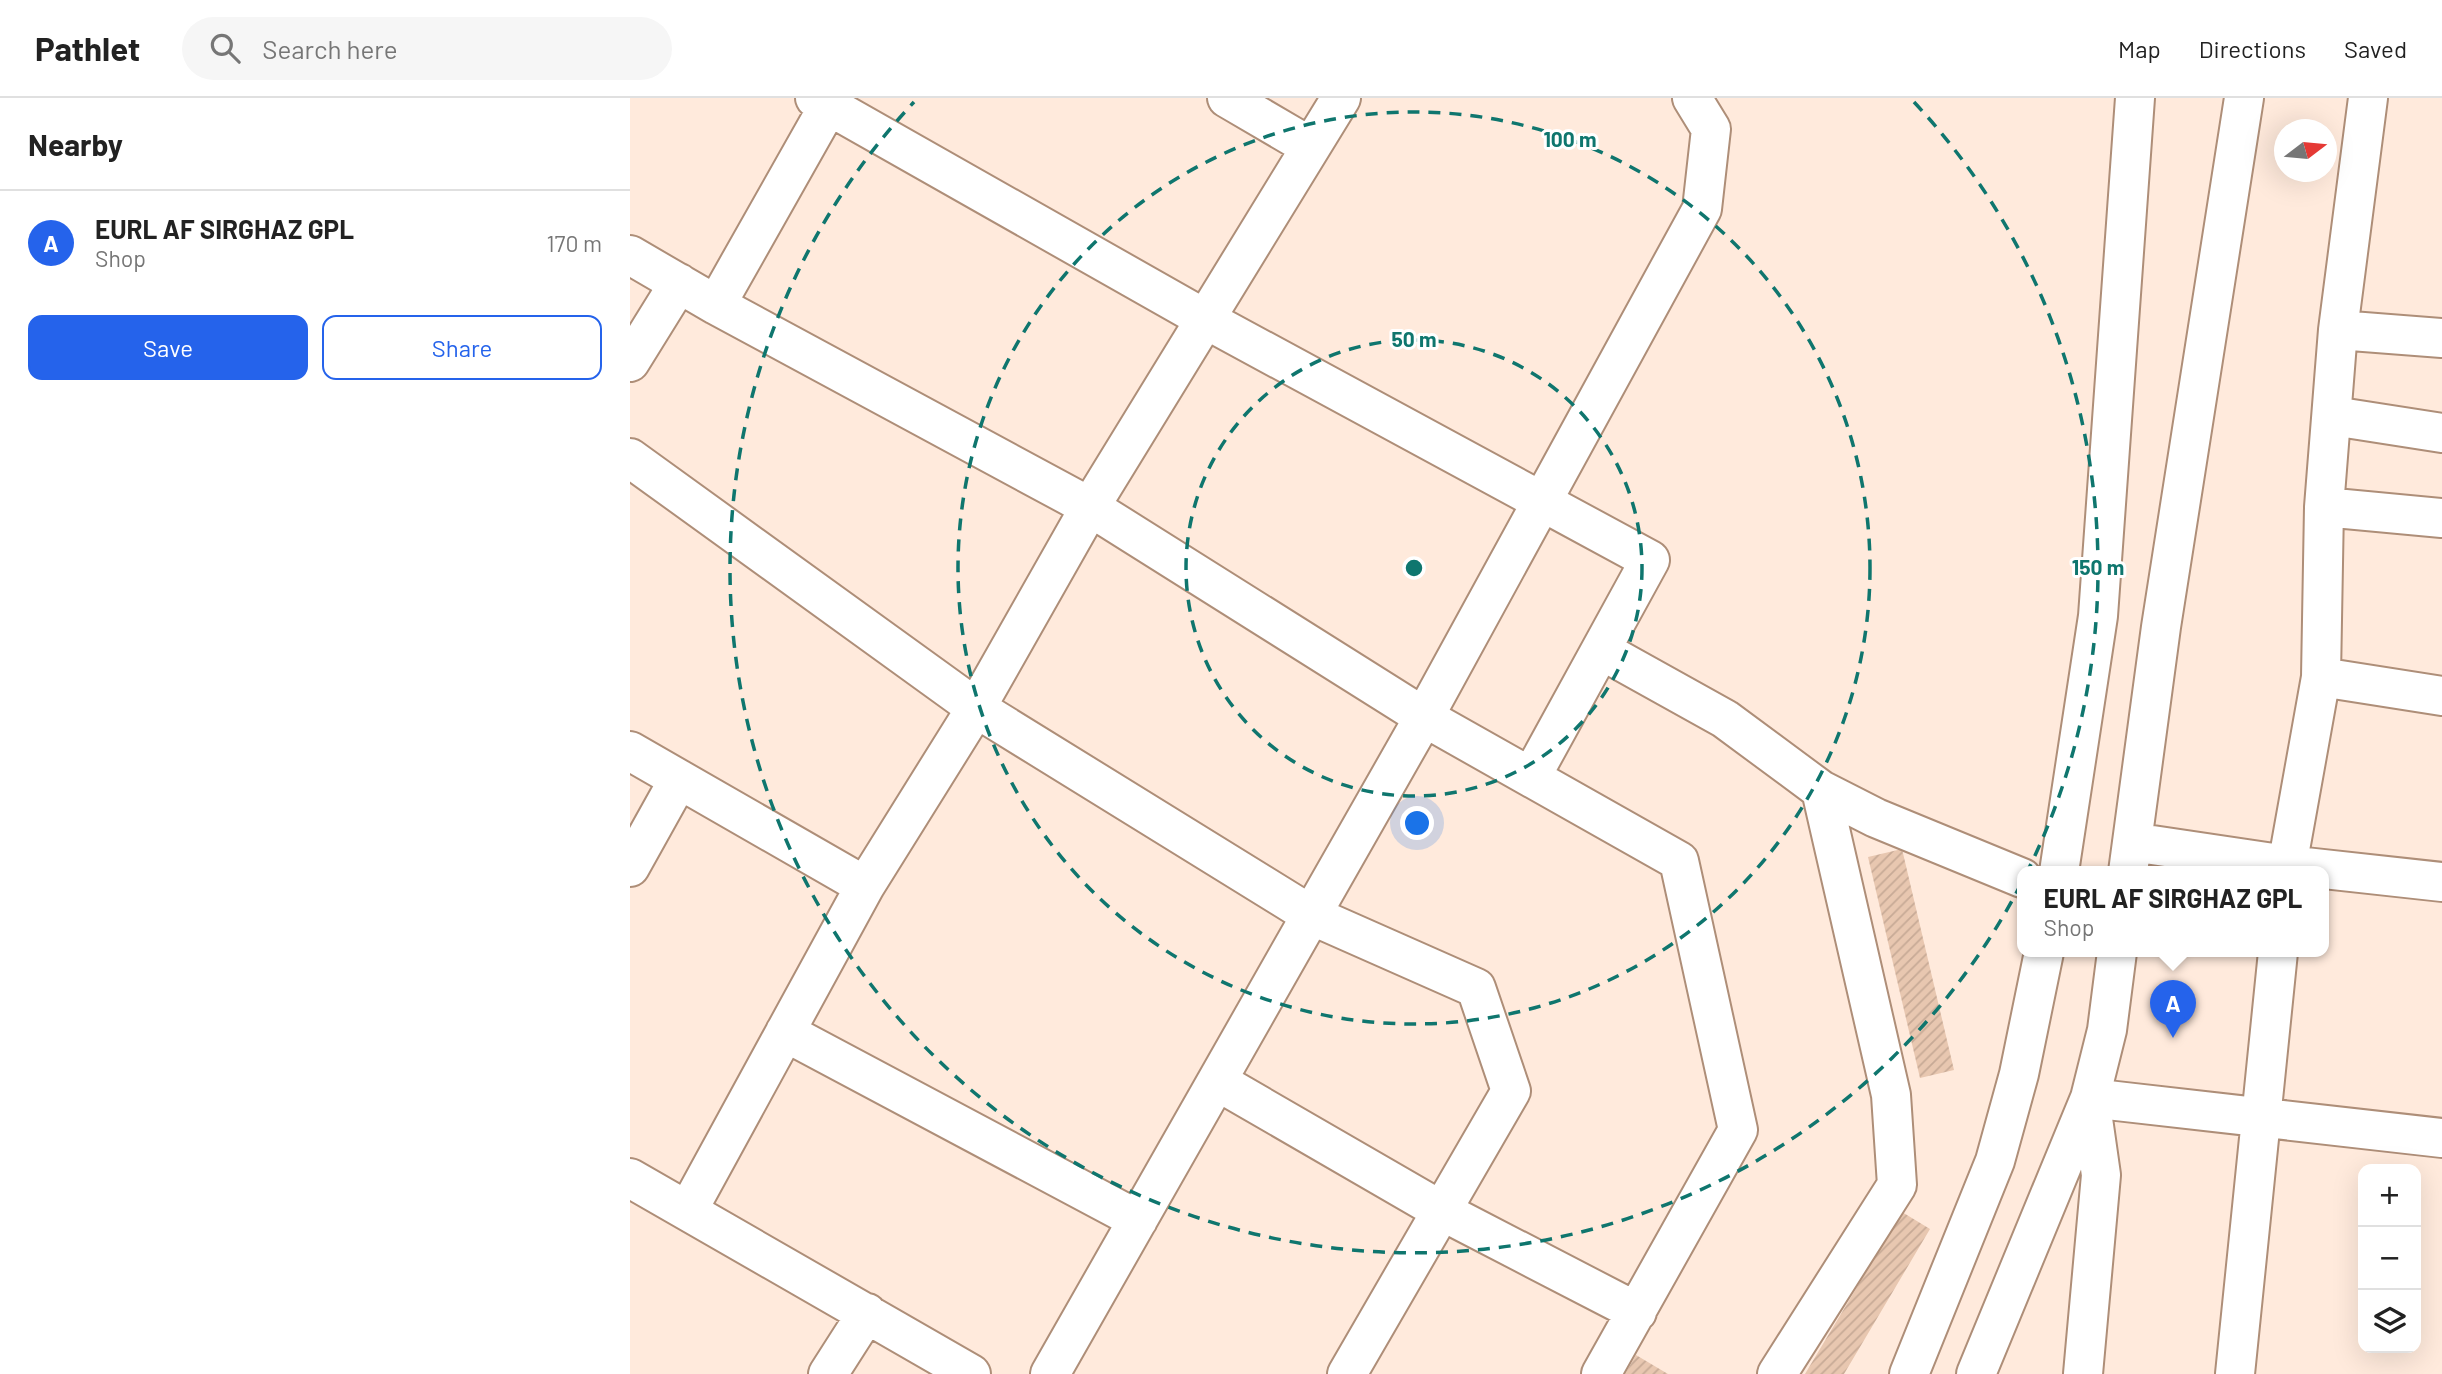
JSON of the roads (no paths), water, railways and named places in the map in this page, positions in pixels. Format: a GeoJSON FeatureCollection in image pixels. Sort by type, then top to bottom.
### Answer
{"type":"FeatureCollection","features":[{"type":"Feature","properties":{"kind":"street"},"geometry":{"type":"LineString","coordinates":[[1227,98],[1310,146]]}},
{"type":"Feature","properties":{"kind":"street"},"geometry":{"type":"LineString","coordinates":[[688,1210],[865,886],[976,708],[1090,508],[1341,98]]}},
{"type":"Feature","properties":{"kind":"street"},"geometry":{"type":"LineString","coordinates":[[1050,1374],[1424,717],[1702,209],[1712,129],[1692,98]]}},
{"type":"Feature","properties":{"kind":"street"},"geometry":{"type":"LineString","coordinates":[[2060,866],[2098,616],[2135,98]]}},
{"type":"Feature","properties":{"kind":"street"},"geometry":{"type":"LineString","coordinates":[[2245,98],[2161,627],[2130,857],[2258,866]]}},
{"type":"Feature","properties":{"kind":"street"},"geometry":{"type":"LineString","coordinates":[[2287,866],[2321,677],[2324,506],[2338,330],[2368,98]]}},
{"type":"Feature","properties":{"kind":"street"},"geometry":{"type":"LineString","coordinates":[[716,305],[826,101],[1205,319],[1540,503],[1650,560],[1531,777]]}},
{"type":"Feature","properties":{"kind":"street"},"geometry":{"type":"LineString","coordinates":[[630,255],[716,305],[1090,508],[1424,717],[1679,861],[1738,1130],[1601,1374]]}},
{"type":"Feature","properties":{"kind":"street"},"geometry":{"type":"LineString","coordinates":[[630,362],[679,283]]}},
{"type":"Feature","properties":{"kind":"street"},"geometry":{"type":"LineString","coordinates":[[2338,330],[2442,338]]}},
{"type":"Feature","properties":{"kind":"street"},"geometry":{"type":"LineString","coordinates":[[2333,416],[2442,433]]}},
{"type":"Feature","properties":{"kind":"street"},"geometry":{"type":"LineString","coordinates":[[630,458],[976,708],[1311,915],[1476,988],[1511,1091],[1347,1374]]}},
{"type":"Feature","properties":{"kind":"street"},"geometry":{"type":"LineString","coordinates":[[2324,506],[2442,518]]}},
{"type":"Feature","properties":{"kind":"street"},"geometry":{"type":"LineString","coordinates":[[1601,650],[1726,719],[1821,790],[1876,818],[2017,876]]}},
{"type":"Feature","properties":{"kind":"street"},"geometry":{"type":"LineString","coordinates":[[2321,677],[2442,696]]}},
{"type":"Feature","properties":{"kind":"street"},"geometry":{"type":"LineString","coordinates":[[630,751],[865,886]]}},
{"type":"Feature","properties":{"kind":"street"},"geometry":{"type":"LineString","coordinates":[[630,867],[679,779]]}},
{"type":"Feature","properties":{"kind":"street"},"geometry":{"type":"LineString","coordinates":[[1777,1374],[1897,1185],[1891,1095],[1821,790]]}},
{"type":"Feature","properties":{"kind":"street"},"geometry":{"type":"LineString","coordinates":[[2329,872],[2442,882]]}},
{"type":"Feature","properties":{"kind":"street"},"geometry":{"type":"LineString","coordinates":[[1909,1374],[1995,1161],[2019,1074],[2043,957]]}},
{"type":"Feature","properties":{"kind":"street"},"geometry":{"type":"LineString","coordinates":[[1976,1374],[2090,1098],[2107,1030],[2116,957]]}},
{"type":"Feature","properties":{"kind":"street"},"geometry":{"type":"LineString","coordinates":[[2235,1374],[2278,957]]}},
{"type":"Feature","properties":{"kind":"street"},"geometry":{"type":"LineString","coordinates":[[785,1032],[1138,1220]]}},
{"type":"Feature","properties":{"kind":"street"},"geometry":{"type":"LineString","coordinates":[[1217,1081],[1440,1210],[1637,1312]]}},
{"type":"Feature","properties":{"kind":"street"},"geometry":{"type":"LineString","coordinates":[[2090,1098],[2442,1138]]}},
{"type":"Feature","properties":{"kind":"street"},"geometry":{"type":"LineString","coordinates":[[2082,1374],[2101,1175],[2090,1098]]}},
{"type":"Feature","properties":{"kind":"street"},"geometry":{"type":"LineString","coordinates":[[630,1178],[971,1374]]}},
{"type":"Feature","properties":{"kind":"street"},"geometry":{"type":"LineString","coordinates":[[828,1374],[867,1313]]}},
{"type":"Feature","properties":{"kind":"place","name":"EURL AF SIRGHAZ GPL"},"geometry":{"type":"Point","coordinates":[2173,1038]}}]}
